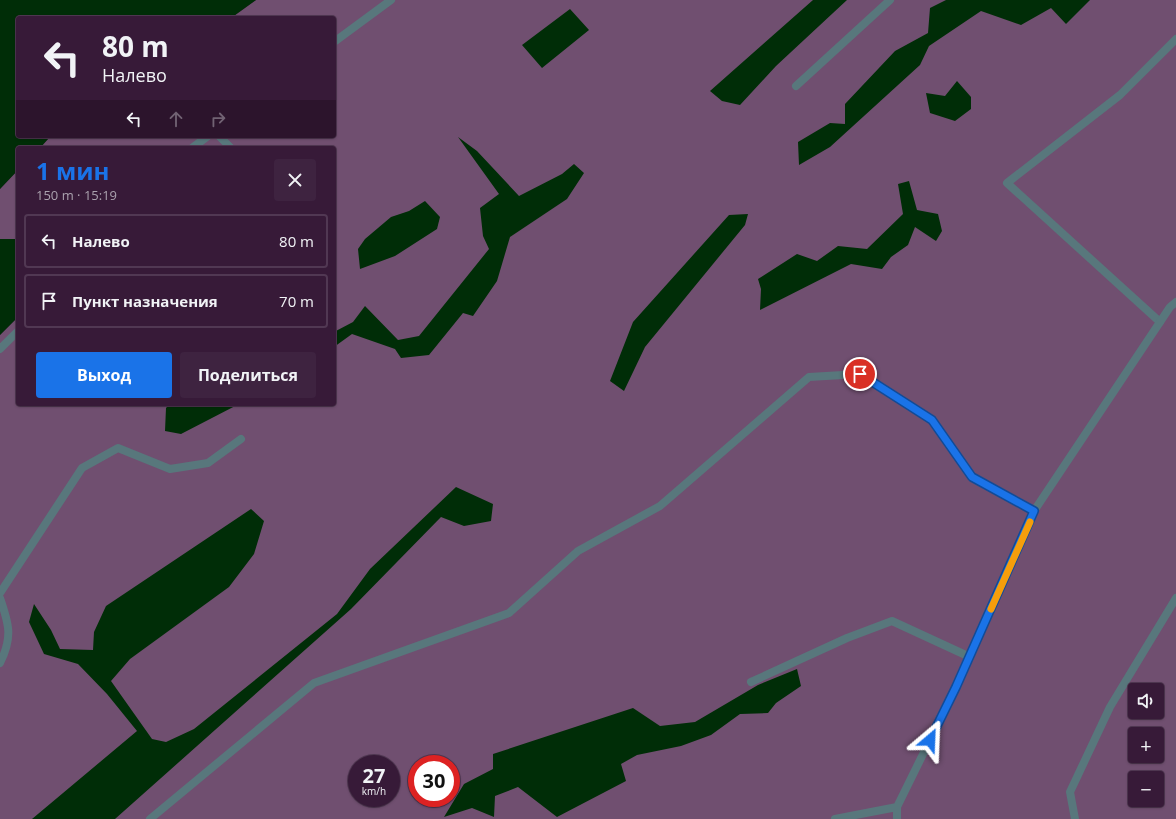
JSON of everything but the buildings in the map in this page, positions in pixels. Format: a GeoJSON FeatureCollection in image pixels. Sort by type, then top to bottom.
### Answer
{"type":"FeatureCollection","features":[{"type":"Feature","properties":{"kind":"street"},"geometry":{"type":"LineString","coordinates":[[336,41],[391,0]]}},
{"type":"Feature","properties":{"kind":"street"},"geometry":{"type":"LineString","coordinates":[[796,86],[890,0]]}},
{"type":"Feature","properties":{"kind":"street"},"geometry":{"type":"LineString","coordinates":[[1160,322],[1007,183],[1120,95],[1176,39]]}},
{"type":"Feature","properties":{"kind":"street"},"geometry":{"type":"LineString","coordinates":[[195,146],[205,138]]}},
{"type":"Feature","properties":{"kind":"street"},"geometry":{"type":"LineString","coordinates":[[221,138],[229,146]]}},
{"type":"Feature","properties":{"kind":"street"},"geometry":{"type":"LineString","coordinates":[[897,819],[897,807],[970,657],[1034,511],[1160,322],[1176,302]]}},
{"type":"Feature","properties":{"kind":"street"},"geometry":{"type":"LineString","coordinates":[[0,349],[16,333]]}},
{"type":"Feature","properties":{"kind":"street"},"geometry":{"type":"LineString","coordinates":[[150,819],[314,683],[509,613],[578,551],[660,506],[809,377],[860,374],[932,420],[972,477],[1034,511]]}},
{"type":"Feature","properties":{"kind":"street"},"geometry":{"type":"LineString","coordinates":[[0,593],[82,468],[118,448],[170,469],[208,463],[241,439]]}},
{"type":"Feature","properties":{"kind":"street"},"geometry":{"type":"LineString","coordinates":[[0,598],[9,622],[7,650],[0,663]]}},
{"type":"Feature","properties":{"kind":"street"},"geometry":{"type":"LineString","coordinates":[[1075,819],[1070,792],[1110,707],[1176,598]]}},
{"type":"Feature","properties":{"kind":"street"},"geometry":{"type":"LineString","coordinates":[[751,682],[847,638],[892,621],[970,657]]}},
{"type":"Feature","properties":{"kind":"street"},"geometry":{"type":"LineString","coordinates":[[835,819],[897,807]]}},
{"type":"Feature","properties":{"kind":"shaded area"},"geometry":{"type":"Polygon","coordinates":[[[0,0],[256,0],[234,16],[16,16],[16,138],[50,138],[42,146],[16,146],[16,172],[0,189],[0,0]]]}},
{"type":"Feature","properties":{"kind":"shaded area"},"geometry":{"type":"Polygon","coordinates":[[[256,0],[1176,0],[1176,819],[0,819],[0,335],[16,319],[16,406],[336,406],[336,146],[42,146],[50,138],[336,138],[336,16],[234,16],[256,0]]]}},
{"type":"Feature","properties":{"kind":"shaded area"},"geometry":{"type":"Polygon","coordinates":[[[813,0],[847,0],[776,66],[740,105],[722,101],[710,91],[813,0]]]}},
{"type":"Feature","properties":{"kind":"shaded area"},"geometry":{"type":"Polygon","coordinates":[[[946,0],[1090,0],[1066,24],[1051,8],[1021,25],[981,11],[929,46],[920,65],[830,147],[799,165],[798,142],[830,123],[845,124],[845,104],[895,51],[928,33],[930,8],[946,0]]]}},
{"type":"Feature","properties":{"kind":"shaded area"},"geometry":{"type":"Polygon","coordinates":[[[570,9],[589,30],[542,68],[522,45],[570,9]]]}},
{"type":"Feature","properties":{"kind":"shaded area"},"geometry":{"type":"Polygon","coordinates":[[[957,81],[971,97],[971,109],[955,121],[930,113],[926,93],[945,96],[957,81]]]}},
{"type":"Feature","properties":{"kind":"shaded area"},"geometry":{"type":"Polygon","coordinates":[[[458,137],[477,151],[519,196],[562,174],[574,164],[584,173],[567,199],[510,237],[497,281],[473,316],[463,313],[429,355],[401,358],[395,349],[352,334],[336,346],[336,331],[353,322],[365,306],[398,340],[419,336],[489,249],[483,236],[480,208],[499,194],[458,137]]]}},
{"type":"Feature","properties":{"kind":"shaded area"},"geometry":{"type":"Polygon","coordinates":[[[16,172],[16,239],[0,239],[0,189],[16,172]]]}},
{"type":"Feature","properties":{"kind":"shaded area"},"geometry":{"type":"Polygon","coordinates":[[[909,181],[917,210],[938,214],[942,231],[936,241],[915,227],[908,245],[891,257],[882,269],[851,264],[760,310],[761,289],[758,279],[797,254],[817,261],[838,246],[867,249],[903,214],[898,184],[909,181]]]}},
{"type":"Feature","properties":{"kind":"shaded area"},"geometry":{"type":"Polygon","coordinates":[[[425,201],[440,217],[437,229],[395,256],[360,269],[358,249],[365,239],[391,217],[409,211],[425,201]]]}},
{"type":"Feature","properties":{"kind":"shaded area"},"geometry":{"type":"Polygon","coordinates":[[[748,214],[745,225],[645,347],[624,391],[610,381],[633,322],[729,215],[748,214]]]}},
{"type":"Feature","properties":{"kind":"shaded area"},"geometry":{"type":"Polygon","coordinates":[[[0,239],[16,239],[16,319],[0,335],[0,239]]]}},
{"type":"Feature","properties":{"kind":"shaded area"},"geometry":{"type":"Polygon","coordinates":[[[168,406],[235,406],[181,434],[165,431],[166,408],[168,406]]]}},
{"type":"Feature","properties":{"kind":"shaded area"},"geometry":{"type":"Polygon","coordinates":[[[456,487],[493,504],[491,521],[464,526],[441,517],[351,609],[115,819],[32,819],[137,731],[107,694],[78,664],[44,654],[29,622],[34,604],[51,630],[60,649],[93,650],[94,632],[106,606],[251,509],[264,521],[254,554],[229,587],[130,659],[111,681],[152,739],[166,742],[194,729],[337,614],[370,569],[456,487]]]}},
{"type":"Feature","properties":{"kind":"shaded area"},"geometry":{"type":"Polygon","coordinates":[[[797,669],[801,686],[776,703],[768,713],[740,714],[711,735],[681,746],[637,755],[621,764],[626,781],[557,817],[518,787],[495,796],[494,817],[472,808],[444,817],[450,807],[460,807],[460,791],[464,784],[493,769],[493,754],[633,708],[660,726],[695,722],[758,685],[797,669]]]}},
{"type":"Feature","properties":{"kind":"slow traffic"},"geometry":{"type":"LineString","coordinates":[[991,609],[1030,522]]}},
{"type":"Feature","properties":{"kind":"route"},"geometry":{"type":"LineString","coordinates":[[860,374],[932,420],[972,477],[1034,511],[956,687],[930,740]]}}]}
